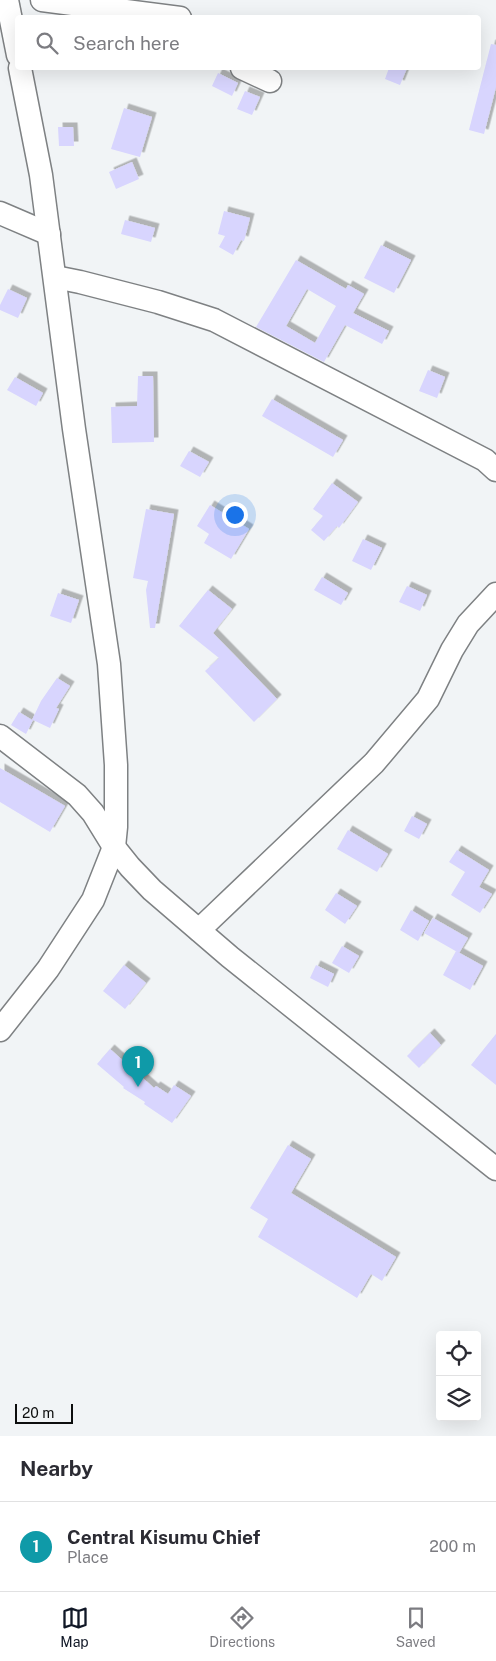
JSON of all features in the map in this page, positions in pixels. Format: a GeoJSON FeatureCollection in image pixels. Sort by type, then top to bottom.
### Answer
{"type":"FeatureCollection","features":[{"type":"Feature","properties":{"kind":"street"},"geometry":{"type":"LineString","coordinates":[[7,0],[15,40]]}},
{"type":"Feature","properties":{"kind":"street"},"geometry":{"type":"LineString","coordinates":[[42,0],[157,15]]}},
{"type":"Feature","properties":{"kind":"street"},"geometry":{"type":"LineString","coordinates":[[0,1030],[48,969],[93,900],[114,847],[116,827],[116,765],[109,664],[88,527],[41,175],[20,70]]}},
{"type":"Feature","properties":{"kind":"street"},"geometry":{"type":"LineString","coordinates":[[246,70],[270,81]]}},
{"type":"Feature","properties":{"kind":"street"},"geometry":{"type":"LineString","coordinates":[[0,213],[49,234]]}},
{"type":"Feature","properties":{"kind":"street"},"geometry":{"type":"LineString","coordinates":[[54,277],[158,302],[214,320],[485,460],[496,470]]}},
{"type":"Feature","properties":{"kind":"street"},"geometry":{"type":"LineString","coordinates":[[199,930],[374,763],[428,699],[452,650],[468,624],[496,594]]}},
{"type":"Feature","properties":{"kind":"street"},"geometry":{"type":"LineString","coordinates":[[0,736],[77,795],[93,814],[130,868],[152,890],[230,957],[496,1169]]}},
{"type":"Feature","properties":{"kind":"building"},"geometry":{"type":"Polygon","coordinates":[[[491,44],[496,45],[496,87],[484,134],[469,130],[491,44]]]}},
{"type":"Feature","properties":{"kind":"building"},"geometry":{"type":"Polygon","coordinates":[[[388,70],[406,70],[400,85],[385,79],[388,70]]]}},
{"type":"Feature","properties":{"kind":"building"},"geometry":{"type":"Polygon","coordinates":[[[218,73],[238,83],[232,96],[212,86],[218,73]]]}},
{"type":"Feature","properties":{"kind":"building"},"geometry":{"type":"Polygon","coordinates":[[[245,91],[260,97],[252,115],[237,109],[245,91]]]}},
{"type":"Feature","properties":{"kind":"building"},"geometry":{"type":"Polygon","coordinates":[[[124,108],[152,117],[140,157],[111,149],[124,108]]]}},
{"type":"Feature","properties":{"kind":"building"},"geometry":{"type":"Polygon","coordinates":[[[58,127],[73,127],[74,146],[59,146],[58,127]]]}},
{"type":"Feature","properties":{"kind":"building"},"geometry":{"type":"Polygon","coordinates":[[[132,162],[139,179],[116,189],[109,172],[132,162]]]}},
{"type":"Feature","properties":{"kind":"building"},"geometry":{"type":"Polygon","coordinates":[[[224,211],[250,218],[244,241],[241,240],[233,255],[219,247],[225,236],[218,234],[224,211]]]}},
{"type":"Feature","properties":{"kind":"building"},"geometry":{"type":"Polygon","coordinates":[[[125,220],[155,228],[151,242],[121,234],[125,220]]]}},
{"type":"Feature","properties":{"kind":"building"},"geometry":{"type":"Polygon","coordinates":[[[381,245],[411,260],[394,293],[364,278],[381,245]]]}},
{"type":"Feature","properties":{"kind":"building"},"geometry":{"type":"Polygon","coordinates":[[[296,260],[346,289],[348,285],[364,294],[353,313],[389,331],[382,344],[345,325],[324,362],[256,327],[296,260]],[[307,289],[286,326],[315,343],[336,306],[307,289]]]}},
{"type":"Feature","properties":{"kind":"building"},"geometry":{"type":"Polygon","coordinates":[[[8,289],[27,298],[18,318],[0,310],[0,305],[8,289]]]}},
{"type":"Feature","properties":{"kind":"building"},"geometry":{"type":"Polygon","coordinates":[[[428,370],[445,377],[437,398],[419,391],[428,370]]]}},
{"type":"Feature","properties":{"kind":"building"},"geometry":{"type":"Polygon","coordinates":[[[138,376],[153,376],[154,442],[112,443],[111,407],[137,406],[138,376]]]}},
{"type":"Feature","properties":{"kind":"building"},"geometry":{"type":"Polygon","coordinates":[[[15,377],[43,393],[36,406],[7,390],[15,377]]]}},
{"type":"Feature","properties":{"kind":"building"},"geometry":{"type":"Polygon","coordinates":[[[272,399],[343,440],[333,457],[262,416],[272,399]]]}},
{"type":"Feature","properties":{"kind":"building"},"geometry":{"type":"Polygon","coordinates":[[[189,451],[209,462],[200,477],[180,466],[189,451]]]}},
{"type":"Feature","properties":{"kind":"building"},"geometry":{"type":"Polygon","coordinates":[[[332,483],[358,502],[339,528],[337,526],[324,541],[311,530],[323,516],[313,509],[332,483]]]}},
{"type":"Feature","properties":{"kind":"building"},"geometry":{"type":"Polygon","coordinates":[[[210,505],[249,529],[231,559],[204,543],[209,534],[197,526],[210,505]]]}},
{"type":"Feature","properties":{"kind":"building"},"geometry":{"type":"Polygon","coordinates":[[[146,509],[174,514],[155,628],[150,628],[146,590],[148,581],[133,578],[146,509]]]}},
{"type":"Feature","properties":{"kind":"building"},"geometry":{"type":"Polygon","coordinates":[[[363,539],[382,548],[371,570],[352,561],[363,539]]]}},
{"type":"Feature","properties":{"kind":"building"},"geometry":{"type":"Polygon","coordinates":[[[322,577],[348,593],[341,605],[314,590],[322,577]]]}},
{"type":"Feature","properties":{"kind":"building"},"geometry":{"type":"Polygon","coordinates":[[[407,586],[427,595],[420,611],[399,602],[407,586]]]}},
{"type":"Feature","properties":{"kind":"building"},"geometry":{"type":"Polygon","coordinates":[[[208,590],[232,609],[213,633],[277,699],[254,722],[205,671],[219,658],[179,626],[208,590]]]}},
{"type":"Feature","properties":{"kind":"building"},"geometry":{"type":"Polygon","coordinates":[[[58,593],[79,600],[71,623],[50,616],[58,593]]]}},
{"type":"Feature","properties":{"kind":"building"},"geometry":{"type":"Polygon","coordinates":[[[57,678],[70,686],[56,708],[59,709],[50,728],[33,720],[26,734],[11,725],[19,712],[32,720],[41,701],[57,678]]]}},
{"type":"Feature","properties":{"kind":"building"},"geometry":{"type":"Polygon","coordinates":[[[0,768],[65,806],[50,832],[0,802],[0,768]]]}},
{"type":"Feature","properties":{"kind":"building"},"geometry":{"type":"Polygon","coordinates":[[[412,816],[427,824],[419,839],[404,831],[412,816]]]}},
{"type":"Feature","properties":{"kind":"building"},"geometry":{"type":"Polygon","coordinates":[[[348,830],[388,854],[377,872],[337,849],[348,830]]]}},
{"type":"Feature","properties":{"kind":"building"},"geometry":{"type":"Polygon","coordinates":[[[457,850],[489,870],[479,887],[492,894],[480,913],[451,895],[465,872],[449,862],[457,850]]]}},
{"type":"Feature","properties":{"kind":"building"},"geometry":{"type":"Polygon","coordinates":[[[336,893],[357,906],[345,924],[325,910],[336,893]]]}},
{"type":"Feature","properties":{"kind":"building"},"geometry":{"type":"Polygon","coordinates":[[[411,910],[429,921],[418,941],[400,930],[411,910]]]}},
{"type":"Feature","properties":{"kind":"building"},"geometry":{"type":"Polygon","coordinates":[[[433,918],[468,938],[459,953],[424,933],[433,918]]]}},
{"type":"Feature","properties":{"kind":"building"},"geometry":{"type":"Polygon","coordinates":[[[342,946],[359,956],[349,973],[332,963],[342,946]]]}},
{"type":"Feature","properties":{"kind":"building"},"geometry":{"type":"Polygon","coordinates":[[[456,951],[483,966],[470,990],[443,975],[456,951]]]}},
{"type":"Feature","properties":{"kind":"building"},"geometry":{"type":"Polygon","coordinates":[[[124,965],[146,983],[125,1009],[103,991],[124,965]]]}},
{"type":"Feature","properties":{"kind":"building"},"geometry":{"type":"Polygon","coordinates":[[[316,965],[334,974],[328,987],[310,978],[316,965]]]}},
{"type":"Feature","properties":{"kind":"building"},"geometry":{"type":"Polygon","coordinates":[[[430,1033],[441,1045],[419,1068],[407,1056],[430,1033]]]}},
{"type":"Feature","properties":{"kind":"building"},"geometry":{"type":"Polygon","coordinates":[[[496,1034],[496,1085],[471,1065],[496,1034]]]}},
{"type":"Feature","properties":{"kind":"building"},"geometry":{"type":"Polygon","coordinates":[[[110,1049],[154,1088],[156,1086],[168,1094],[174,1085],[191,1096],[172,1123],[123,1088],[97,1064],[110,1049]]]}},
{"type":"Feature","properties":{"kind":"building"},"geometry":{"type":"Polygon","coordinates":[[[288,1145],[311,1159],[291,1193],[396,1257],[382,1281],[371,1274],[357,1298],[258,1237],[268,1219],[250,1208],[288,1145]]]}},
{"type":"Feature","properties":{"kind":"place","name":"Central Kisumu Chief"},"geometry":{"type":"Point","coordinates":[138,1087]}}]}
